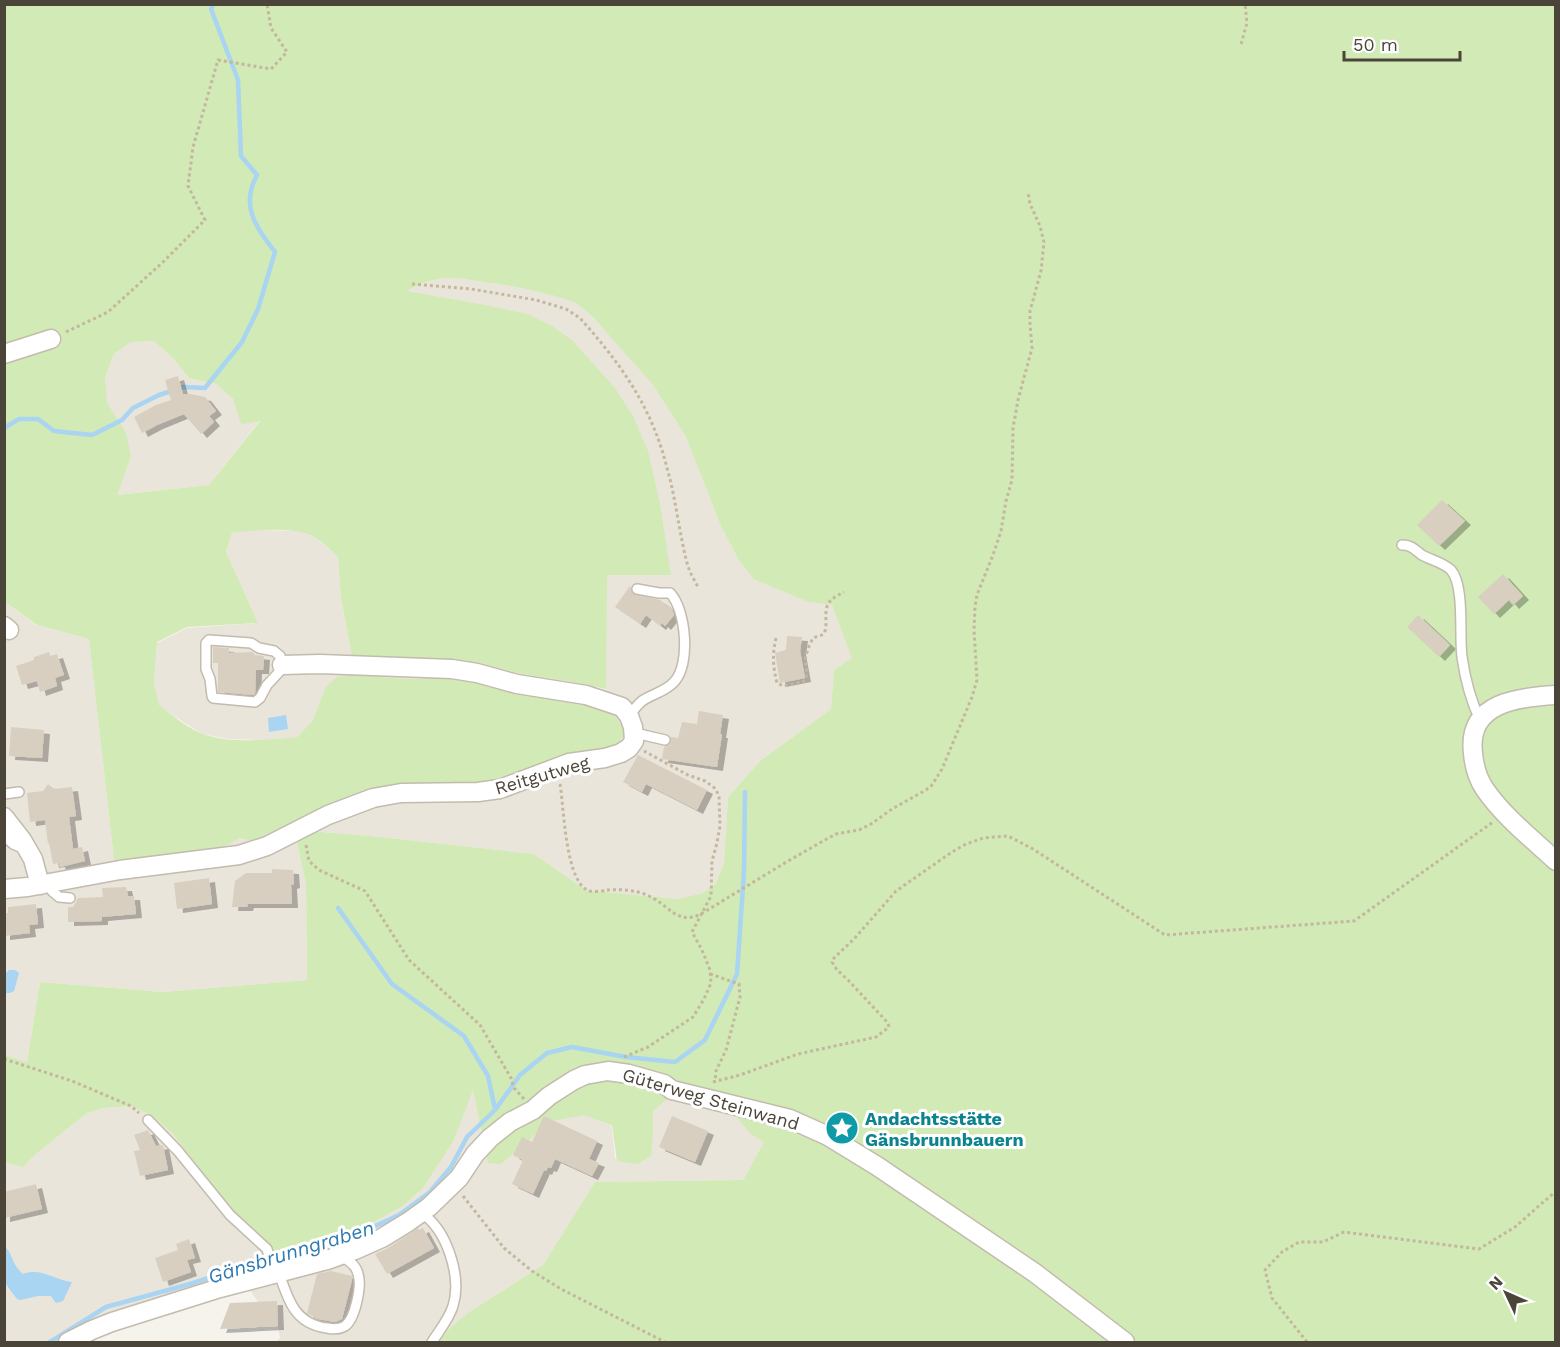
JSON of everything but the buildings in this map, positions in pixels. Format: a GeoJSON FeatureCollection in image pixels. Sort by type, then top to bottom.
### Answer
{"type":"FeatureCollection","features":[{"type":"Feature","properties":{"kind":"street"},"geometry":{"type":"LineString","coordinates":[[4,354],[51,339]]}},
{"type":"Feature","properties":{"kind":"street"},"geometry":{"type":"LineString","coordinates":[[282,665],[452,669],[477,673],[620,705],[632,730]]}},
{"type":"Feature","properties":{"kind":"street"},"geometry":{"type":"LineString","coordinates":[[1556,695],[1530,697],[1502,703],[1480,720],[1473,739],[1475,767],[1483,786],[1505,813],[1556,861]]}},
{"type":"Feature","properties":{"kind":"street","name":"Reitgutweg"},"geometry":{"type":"LineString","coordinates":[[4,889],[120,870],[240,855],[259,849],[352,804],[381,796],[401,793],[494,790],[524,781],[557,767],[584,760],[605,758],[626,750],[632,730]]}},
{"type":"Feature","properties":{"kind":"street"},"geometry":{"type":"LineString","coordinates":[[4,817],[28,849],[45,884]]}},
{"type":"Feature","properties":{"kind":"street","name":"Güterweg Steinwand"},"geometry":{"type":"LineString","coordinates":[[339,1256],[382,1238],[421,1213],[452,1185],[490,1138],[510,1122],[533,1110],[568,1084],[585,1076],[608,1071],[630,1074],[664,1084],[672,1090],[790,1119],[828,1136],[877,1166],[1035,1272],[1125,1342]]}},
{"type":"Feature","properties":{"kind":"street"},"geometry":{"type":"LineString","coordinates":[[68,1342],[92,1329],[220,1288],[273,1266],[339,1256]]}},
{"type":"Feature","properties":{"kind":"lane"},"geometry":{"type":"LineString","coordinates":[[1402,544],[1446,566],[1453,573],[1459,596],[1463,663],[1468,687],[1480,720]]}},
{"type":"Feature","properties":{"kind":"lane"},"geometry":{"type":"LineString","coordinates":[[637,589],[673,595],[683,626],[684,657],[676,681],[640,703],[632,730],[665,740]]}},
{"type":"Feature","properties":{"kind":"lane"},"geometry":{"type":"LineString","coordinates":[[209,640],[251,643],[259,648],[274,651],[280,657],[282,665],[278,675],[267,685],[255,702],[216,699],[212,696],[206,669],[206,643],[209,640]]}},
{"type":"Feature","properties":{"kind":"lane"},"geometry":{"type":"LineString","coordinates":[[4,794],[19,792]]}},
{"type":"Feature","properties":{"kind":"lane"},"geometry":{"type":"LineString","coordinates":[[4,836],[14,844],[28,849]]}},
{"type":"Feature","properties":{"kind":"lane"},"geometry":{"type":"LineString","coordinates":[[45,884],[59,897],[70,898]]}},
{"type":"Feature","properties":{"kind":"lane"},"geometry":{"type":"LineString","coordinates":[[148,1120],[181,1155],[230,1215],[267,1249],[289,1301],[302,1319],[316,1326],[330,1329],[340,1328],[354,1313],[360,1286],[358,1273],[349,1261],[339,1256]]}},
{"type":"Feature","properties":{"kind":"lane"},"geometry":{"type":"LineString","coordinates":[[421,1213],[431,1219],[440,1235],[451,1257],[456,1280],[453,1306],[432,1342]]}},
{"type":"Feature","properties":{"kind":"path"},"geometry":{"type":"LineString","coordinates":[[51,339],[108,312],[205,220],[188,186],[193,147],[218,60],[271,69],[287,52],[271,28],[267,4]]}},
{"type":"Feature","properties":{"kind":"path"},"geometry":{"type":"LineString","coordinates":[[1241,45],[1247,23],[1245,4]]}},
{"type":"Feature","properties":{"kind":"path"},"geometry":{"type":"LineString","coordinates":[[557,767],[564,808],[567,848],[582,886],[590,891],[624,890],[648,895],[675,914],[687,919],[694,918],[831,837],[865,828],[932,784],[942,769],[977,680],[975,606],[998,540],[1012,480],[1013,428],[1032,348],[1030,311],[1044,252],[1043,234],[1030,204],[1028,192]]}},
{"type":"Feature","properties":{"kind":"path"},"geometry":{"type":"LineString","coordinates":[[412,284],[471,289],[536,300],[567,309],[580,318],[623,370],[649,416],[668,469],[687,563],[698,587]]}},
{"type":"Feature","properties":{"kind":"path"},"geometry":{"type":"LineString","coordinates":[[776,638],[773,653],[777,683],[783,686],[803,682],[807,676],[806,658],[811,642],[814,638],[823,635],[825,630],[827,605],[844,592]]}},
{"type":"Feature","properties":{"kind":"path"},"geometry":{"type":"LineString","coordinates":[[627,1055],[648,1047],[693,1017],[711,983],[702,950],[692,932],[711,896],[712,861],[720,826],[719,798],[716,789],[705,780],[688,775],[659,759],[632,730]]}},
{"type":"Feature","properties":{"kind":"path"},"geometry":{"type":"LineString","coordinates":[[706,1083],[740,1075],[798,1054],[876,1037],[886,1031],[889,1027],[888,1023],[837,970],[832,962],[834,958],[860,933],[889,898],[905,884],[966,844],[983,838],[1008,836],[1033,849],[1165,935],[1354,921],[1505,813]]}},
{"type":"Feature","properties":{"kind":"path"},"geometry":{"type":"LineString","coordinates":[[299,830],[305,840],[309,861],[319,870],[365,891],[409,960],[480,1025],[511,1078],[514,1088]]}},
{"type":"Feature","properties":{"kind":"path"},"geometry":{"type":"LineString","coordinates":[[710,974],[739,984],[740,997],[726,1050],[716,1071],[715,1081]]}},
{"type":"Feature","properties":{"kind":"path"},"geometry":{"type":"LineString","coordinates":[[4,1059],[72,1081],[130,1106],[148,1120]]}},
{"type":"Feature","properties":{"kind":"path"},"geometry":{"type":"LineString","coordinates":[[452,1185],[504,1248],[532,1271],[561,1289],[665,1342]]}},
{"type":"Feature","properties":{"kind":"path"},"geometry":{"type":"LineString","coordinates":[[1307,1342],[1272,1298],[1267,1280],[1265,1270],[1282,1252],[1299,1242],[1323,1242],[1344,1232],[1479,1249],[1515,1227],[1556,1191]]}},
{"type":"Feature","properties":{"kind":"shaded area"},"geometry":{"type":"Polygon","coordinates":[[[442,278],[458,278],[517,287],[555,296],[576,303],[593,317],[653,385],[686,437],[720,524],[738,559],[755,579],[808,602],[832,605],[853,658],[834,670],[831,709],[760,761],[728,797],[724,863],[716,883],[703,893],[678,899],[586,890],[534,854],[309,831],[296,838],[306,885],[307,980],[163,992],[40,982],[27,1062],[5,1055],[5,602],[36,625],[89,639],[114,860],[218,850],[240,838],[252,841],[345,800],[520,694],[325,688],[313,720],[297,737],[268,740],[229,739],[202,734],[159,706],[154,685],[157,643],[187,628],[258,623],[226,552],[232,533],[252,530],[301,531],[315,537],[338,557],[341,598],[352,656],[369,659],[405,658],[421,661],[480,663],[522,674],[606,690],[606,575],[670,575],[403,293],[423,283],[442,278]]]}},
{"type":"Feature","properties":{"kind":"shaded area"},"geometry":{"type":"Polygon","coordinates":[[[154,341],[173,358],[189,378],[216,384],[233,399],[241,423],[260,420],[209,485],[116,495],[126,432],[106,403],[105,378],[114,354],[131,342],[154,341]]]}},
{"type":"Feature","properties":{"kind":"shaded area"},"geometry":{"type":"Polygon","coordinates":[[[677,1085],[720,1096],[764,1142],[743,1180],[595,1182],[543,1265],[469,1312],[438,1342],[276,1342],[280,1338],[274,1306],[258,1302],[241,1277],[60,1342],[5,1342],[4,1163],[23,1167],[87,1113],[104,1108],[131,1106],[151,1115],[173,1134],[226,1204],[274,1252],[288,1251],[357,1231],[403,1206],[423,1188],[453,1142],[473,1089],[487,1159],[499,1160],[549,1118],[582,1112],[611,1121],[615,1158],[636,1160],[651,1107],[677,1085]]]}},
{"type":"Feature","properties":{"kind":"green space"},"geometry":{"type":"Polygon","coordinates":[[[5,5],[1555,5],[1555,1342],[438,1342],[469,1312],[543,1265],[595,1182],[743,1180],[764,1142],[752,1135],[722,1100],[679,1089],[653,1111],[651,1156],[638,1164],[617,1161],[612,1125],[584,1115],[551,1121],[501,1164],[488,1163],[473,1090],[453,1142],[423,1188],[403,1206],[357,1231],[288,1251],[274,1252],[226,1204],[173,1134],[151,1115],[131,1106],[104,1108],[87,1113],[23,1167],[5,1163],[5,1055],[27,1062],[40,982],[163,992],[307,980],[306,885],[296,838],[309,831],[534,854],[586,890],[678,899],[703,893],[716,883],[724,863],[728,797],[760,761],[831,709],[834,670],[852,658],[832,605],[808,602],[754,579],[738,559],[720,524],[686,437],[653,385],[593,317],[576,303],[517,287],[458,278],[442,278],[423,283],[407,291],[527,314],[552,326],[573,341],[615,388],[633,416],[648,451],[660,504],[671,575],[607,575],[606,689],[522,674],[480,663],[421,661],[405,658],[369,659],[352,656],[341,598],[338,557],[319,540],[308,534],[287,530],[232,533],[226,552],[258,623],[187,627],[157,642],[154,684],[159,705],[192,729],[214,737],[250,740],[297,737],[313,720],[325,688],[337,677],[352,675],[403,679],[463,679],[520,694],[553,695],[585,702],[607,711],[615,716],[624,730],[623,737],[613,747],[581,752],[503,780],[318,811],[252,841],[240,838],[218,850],[114,860],[89,639],[37,625],[5,602],[5,5]],[[154,341],[131,342],[114,354],[105,378],[107,403],[126,432],[131,456],[117,495],[209,485],[260,421],[241,424],[233,399],[216,384],[189,378],[173,358],[154,341]]]}},
{"type":"Feature","properties":{"kind":"water"},"geometry":{"type":"Polygon","coordinates":[[[286,715],[288,729],[269,732],[268,718],[286,715]]]}},
{"type":"Feature","properties":{"kind":"water"},"geometry":{"type":"Polygon","coordinates":[[[9,970],[19,973],[14,991],[5,993],[5,974],[9,970]]]}},
{"type":"Feature","properties":{"kind":"water"},"geometry":{"type":"Polygon","coordinates":[[[5,1247],[23,1274],[35,1272],[72,1282],[63,1301],[56,1303],[51,1296],[17,1299],[5,1282],[5,1247]]]}},
{"type":"Feature","properties":{"kind":"waterway"},"geometry":{"type":"LineString","coordinates":[[4,428],[19,419],[38,419],[54,431],[92,435],[122,420],[133,408],[159,395],[184,387],[205,388],[242,342],[258,309],[275,252],[252,216],[250,197],[257,175],[241,156],[238,80],[211,9],[213,4]]}},
{"type":"Feature","properties":{"kind":"waterway","name":"Gänsbrunngraben"},"geometry":{"type":"LineString","coordinates":[[50,1342],[106,1307],[360,1233],[399,1215],[430,1192],[451,1167],[467,1137],[495,1110],[520,1075],[547,1053],[572,1047],[626,1057],[675,1062],[705,1040],[737,974],[744,871],[745,792]]}},
{"type":"Feature","properties":{"kind":"waterway","name":"Gänsbrunngraben"},"geometry":{"type":"LineString","coordinates":[[338,908],[392,984],[464,1036],[488,1076],[495,1109]]}},
{"type":"Feature","properties":{"kind":"place","name":"Andachtsstätte Gänsbrunnbauern"},"geometry":{"type":"Point","coordinates":[842,1128]}}]}
